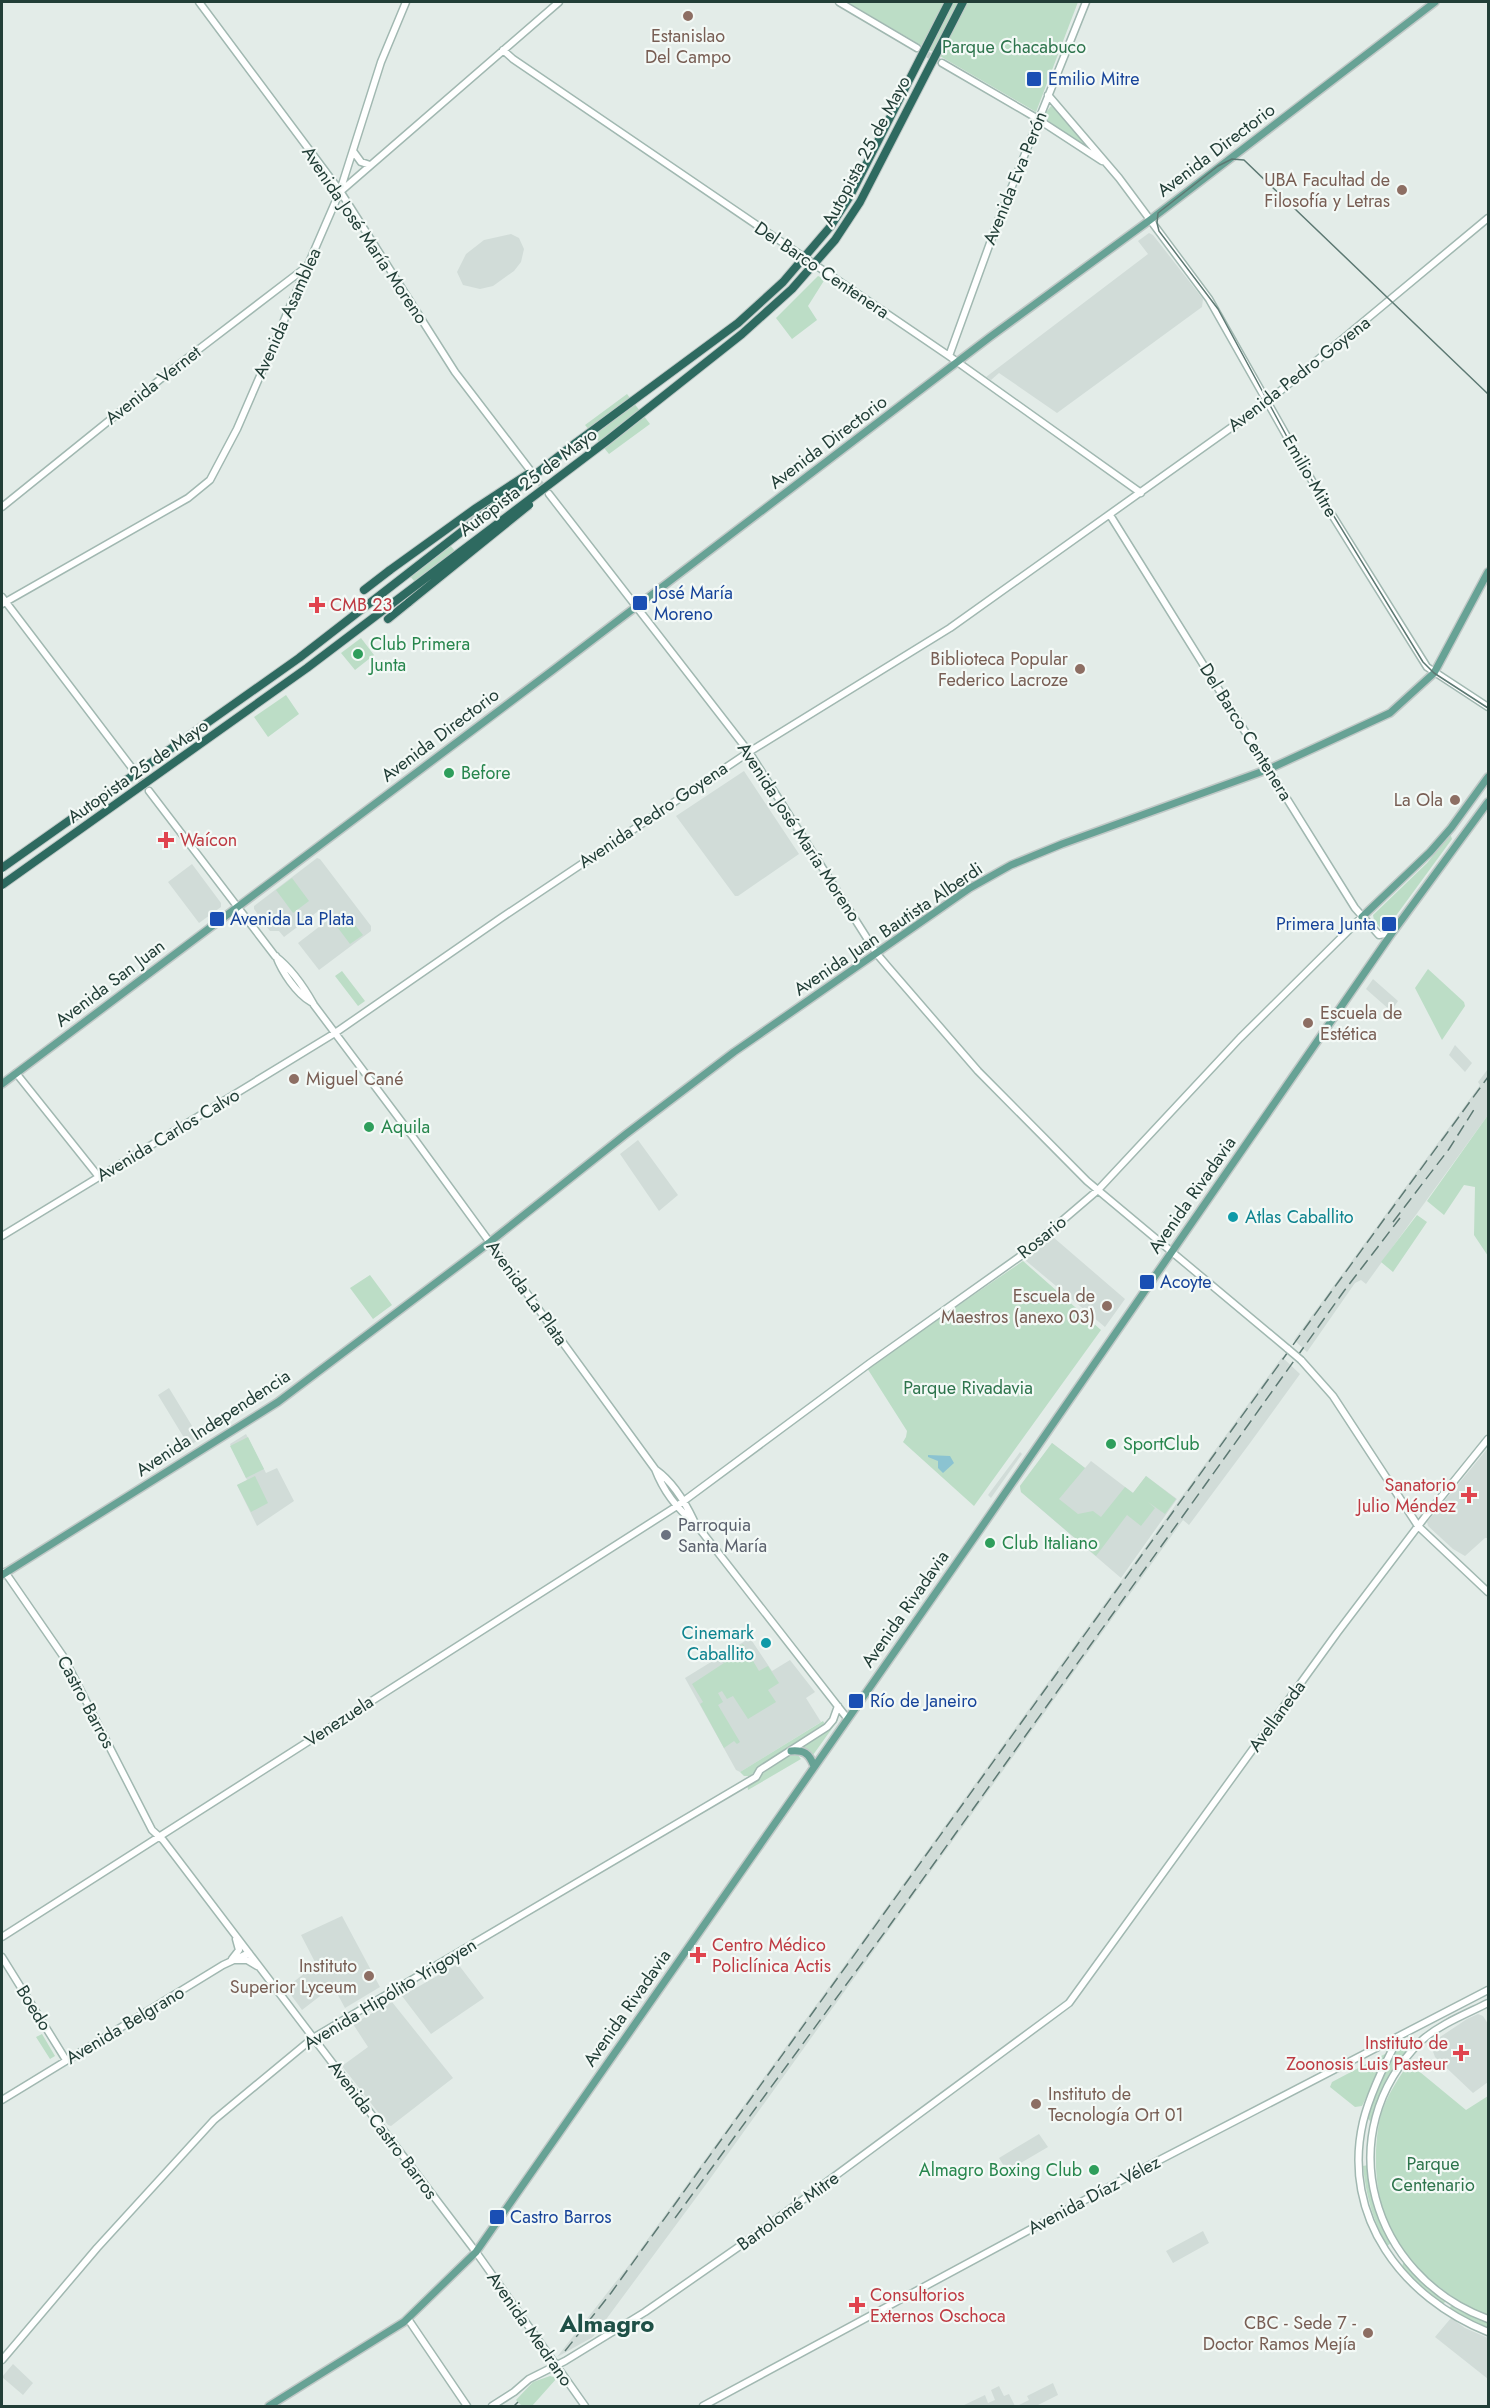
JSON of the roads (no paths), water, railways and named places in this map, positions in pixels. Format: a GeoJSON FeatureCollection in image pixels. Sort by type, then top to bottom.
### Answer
{"type":"FeatureCollection","features":[{"type":"Feature","properties":{"kind":"highway","name":"Autopista 25 de Mayo"},"geometry":{"type":"LineString","coordinates":[[2,868],[299,658],[577,442],[738,323],[795,269],[830,227],[850,196],[949,2]]}},
{"type":"Feature","properties":{"kind":"highway","name":"Autopista 25 de Mayo"},"geometry":{"type":"LineString","coordinates":[[2,885],[307,668],[608,440],[742,334],[792,290],[836,240],[860,202],[963,2]]}},
{"type":"Feature","properties":{"kind":"highway"},"geometry":{"type":"LineString","coordinates":[[388,619],[608,440]]}},
{"type":"Feature","properties":{"kind":"highway"},"geometry":{"type":"LineString","coordinates":[[364,590],[476,508],[577,442]]}},
{"type":"Feature","properties":{"kind":"main road","name":"Avenida José María Moreno"},"geometry":{"type":"LineString","coordinates":[[199,2],[340,191],[455,372],[530,470]]}},
{"type":"Feature","properties":{"kind":"main road"},"geometry":{"type":"LineString","coordinates":[[340,191],[381,62],[406,2]]}},
{"type":"Feature","properties":{"kind":"main road","name":"Avenida Asamblea"},"geometry":{"type":"LineString","coordinates":[[3,600],[188,498],[207,484],[234,434],[340,191],[559,2]]}},
{"type":"Feature","properties":{"kind":"main road"},"geometry":{"type":"LineString","coordinates":[[839,2],[917,48]]}},
{"type":"Feature","properties":{"kind":"main road","name":"Avenida Eva Perón"},"geometry":{"type":"LineString","coordinates":[[948,356],[998,221],[1086,2]]}},
{"type":"Feature","properties":{"kind":"main road","name":"Avenida Directorio"},"geometry":{"type":"LineString","coordinates":[[238,906],[957,362],[1150,220],[1435,2]]}},
{"type":"Feature","properties":{"kind":"main road","name":"Del Barco Centenera"},"geometry":{"type":"LineString","coordinates":[[503,50],[957,362],[1141,493]]}},
{"type":"Feature","properties":{"kind":"main road","name":"Emilio Mitre"},"geometry":{"type":"LineString","coordinates":[[942,63],[1039,120],[1110,167]]}},
{"type":"Feature","properties":{"kind":"main road","name":"Emilio Mitre"},"geometry":{"type":"LineString","coordinates":[[1048,95],[1110,167],[1209,299],[1330,512],[1423,662],[1434,672],[1488,707]]}},
{"type":"Feature","properties":{"kind":"main road"},"geometry":{"type":"LineString","coordinates":[[353,150],[357,159],[370,165]]}},
{"type":"Feature","properties":{"kind":"main road","name":"Avenida Pedro Goyena"},"geometry":{"type":"LineString","coordinates":[[335,1033],[491,924],[748,752],[950,628],[1037,566],[1046,563],[1094,530],[1110,515],[1268,402],[1488,218]]}},
{"type":"Feature","properties":{"kind":"main road","name":"Avenida Vernet"},"geometry":{"type":"LineString","coordinates":[[2,507],[173,369],[307,267]]}},
{"type":"Feature","properties":{"kind":"main road","name":"Avenida José María Moreno"},"geometry":{"type":"LineString","coordinates":[[549,494],[748,752],[877,954],[978,1071],[1098,1190],[1301,1360],[1333,1396],[1418,1526],[1488,1592]]}},
{"type":"Feature","properties":{"kind":"main road","name":"Del Barco Centenera"},"geometry":{"type":"LineString","coordinates":[[1110,515],[1362,917],[1379,935],[1392,933]]}},
{"type":"Feature","properties":{"kind":"main road","name":"Avenida Juan Bautista Alberdi"},"geometry":{"type":"LineString","coordinates":[[490,1242],[734,1052],[970,888],[1011,865],[1116,824],[1269,770],[1388,715],[1422,686],[1434,672],[1488,572]]}},
{"type":"Feature","properties":{"kind":"main road"},"geometry":{"type":"LineString","coordinates":[[3,600],[132,768]]}},
{"type":"Feature","properties":{"kind":"main road"},"geometry":{"type":"LineString","coordinates":[[1362,917],[1430,852],[1488,777]]}},
{"type":"Feature","properties":{"kind":"main road","name":"Avenida La Plata"},"geometry":{"type":"LineString","coordinates":[[150,791],[276,956],[285,963],[307,990],[311,1002]]}},
{"type":"Feature","properties":{"kind":"main road","name":"Avenida Rivadavia"},"geometry":{"type":"LineString","coordinates":[[269,2406],[408,2319],[476,2252],[1392,933],[1488,802]]}},
{"type":"Feature","properties":{"kind":"main road","name":"Avenida San Juan"},"geometry":{"type":"LineString","coordinates":[[2,1084],[238,906]]}},
{"type":"Feature","properties":{"kind":"main road","name":"Rosario"},"geometry":{"type":"LineString","coordinates":[[677,1506],[869,1364],[1022,1255],[1098,1190],[1240,1038],[1362,917]]}},
{"type":"Feature","properties":{"kind":"main road","name":"Avenida La Plata"},"geometry":{"type":"LineString","coordinates":[[276,956],[280,968],[335,1033],[490,1242],[655,1469],[660,1481],[677,1506],[695,1523],[847,1718]]}},
{"type":"Feature","properties":{"kind":"main road"},"geometry":{"type":"LineString","coordinates":[[288,977],[293,979],[303,991],[307,990]]}},
{"type":"Feature","properties":{"kind":"main road","name":"Avenida Carlos Calvo"},"geometry":{"type":"LineString","coordinates":[[2,1236],[97,1174],[117,1165],[335,1033]]}},
{"type":"Feature","properties":{"kind":"main road"},"geometry":{"type":"LineString","coordinates":[[16,1073],[97,1174]]}},
{"type":"Feature","properties":{"kind":"main road","name":"Avenida Independencia"},"geometry":{"type":"LineString","coordinates":[[3,1573],[260,1414],[490,1242]]}},
{"type":"Feature","properties":{"kind":"main road","name":"Avellaneda"},"geometry":{"type":"LineString","coordinates":[[1073,1998],[1337,1633],[1488,1438]]}},
{"type":"Feature","properties":{"kind":"main road","name":"Avenida La Plata"},"geometry":{"type":"LineString","coordinates":[[655,1469],[666,1477],[684,1501],[695,1523]]}},
{"type":"Feature","properties":{"kind":"main road","name":"Venezuela"},"geometry":{"type":"LineString","coordinates":[[2,1937],[677,1506]]}},
{"type":"Feature","properties":{"kind":"main road","name":"Castro Barros"},"geometry":{"type":"LineString","coordinates":[[3,1573],[63,1656],[152,1830],[159,1836]]}},
{"type":"Feature","properties":{"kind":"main road","name":"Avenida Hipólito Yrigoyen"},"geometry":{"type":"LineString","coordinates":[[2,2360],[97,2248],[214,2120],[313,2038],[756,1777],[760,1770],[827,1727],[838,1706]]}},
{"type":"Feature","properties":{"kind":"main road"},"geometry":{"type":"LineString","coordinates":[[791,1751],[806,1752],[814,1766]]}},
{"type":"Feature","properties":{"kind":"main road","name":"Avenida Castro Barros"},"geometry":{"type":"LineString","coordinates":[[159,1836],[476,2252]]}},
{"type":"Feature","properties":{"kind":"main road"},"geometry":{"type":"LineString","coordinates":[[224,1965],[239,1950],[232,1931]]}},
{"type":"Feature","properties":{"kind":"main road","name":"Avenida Belgrano"},"geometry":{"type":"LineString","coordinates":[[2,2100],[224,1965],[249,1953]]}},
{"type":"Feature","properties":{"kind":"main road","name":"Boedo"},"geometry":{"type":"LineString","coordinates":[[2,1957],[66,2060]]}},
{"type":"Feature","properties":{"kind":"main road"},"geometry":{"type":"LineString","coordinates":[[232,1961],[249,1961],[265,1973]]}},
{"type":"Feature","properties":{"kind":"main road","name":"Avenida Díaz Vélez"},"geometry":{"type":"LineString","coordinates":[[703,2406],[1146,2167],[1488,1990]]}},
{"type":"Feature","properties":{"kind":"main road","name":"Bartolomé Mitre"},"geometry":{"type":"LineString","coordinates":[[492,2406],[532,2377],[556,2366],[645,2312],[738,2248],[1073,1998]]}},
{"type":"Feature","properties":{"kind":"main road"},"geometry":{"type":"LineString","coordinates":[[1425,2038],[1488,2003]]}},
{"type":"Feature","properties":{"kind":"main road"},"geometry":{"type":"LineString","coordinates":[[1427,2022],[1429,2030],[1425,2038],[1400,2067],[1387,2089],[1378,2112],[1370,2158],[1373,2193],[1386,2229],[1414,2270],[1451,2301],[1488,2319]]}},
{"type":"Feature","properties":{"kind":"main road"},"geometry":{"type":"LineString","coordinates":[[1399,2037],[1373,2093],[1362,2124],[1359,2166],[1366,2210],[1371,2226],[1387,2253],[1414,2284],[1444,2309],[1488,2332]]}},
{"type":"Feature","properties":{"kind":"main road","name":"Avenida Medrano"},"geometry":{"type":"LineString","coordinates":[[476,2252],[585,2406]]}},
{"type":"Feature","properties":{"kind":"main road"},"geometry":{"type":"LineString","coordinates":[[408,2319],[467,2406]]}},
{"type":"Feature","properties":{"kind":"water"},"geometry":{"type":"Polygon","coordinates":[[[928,1455],[950,1456],[954,1463],[943,1473],[938,1468],[938,1461],[928,1455]]]}},
{"type":"Feature","properties":{"kind":"tunnel"},"geometry":{"type":"LineString","coordinates":[[920,50],[942,63]]}},
{"type":"Feature","properties":{"kind":"tunnel"},"geometry":{"type":"LineString","coordinates":[[533,474],[547,492]]}},
{"type":"Feature","properties":{"kind":"tunnel"},"geometry":{"type":"LineString","coordinates":[[134,771],[149,791]]}},
{"type":"Feature","properties":{"kind":"tram line"},"geometry":{"type":"LineString","coordinates":[[1488,394],[1244,160],[1232,159],[1218,166],[1158,213],[1159,231],[1218,309],[1299,459],[1423,662],[1434,673],[1488,708]]}},
{"type":"Feature","properties":{"kind":"railway"},"geometry":{"type":"LineString","coordinates":[[565,2351],[611,2293],[1488,1077]]}},
{"type":"Feature","properties":{"kind":"railway"},"geometry":{"type":"LineString","coordinates":[[1393,1222],[1449,1149],[1475,1108]]}},
{"type":"Feature","properties":{"kind":"railway"},"geometry":{"type":"LineString","coordinates":[[675,2218],[890,1925],[1344,1291],[1400,1218]]}},
{"type":"Feature","properties":{"kind":"railway"},"geometry":{"type":"LineString","coordinates":[[514,2406],[518,2402]]}},
{"type":"Feature","properties":{"kind":"place","name":"Estanislao Del Campo"},"geometry":{"type":"Point","coordinates":[688,16]}},
{"type":"Feature","properties":{"kind":"place","name":"Emilio Mitre"},"geometry":{"type":"Point","coordinates":[1034,79]}},
{"type":"Feature","properties":{"kind":"place","name":"UBA Facultad de Filosofía y Letras"},"geometry":{"type":"Point","coordinates":[1402,190]}},
{"type":"Feature","properties":{"kind":"place","name":"José María Moreno"},"geometry":{"type":"Point","coordinates":[640,603]}},
{"type":"Feature","properties":{"kind":"place","name":"CMB 23"},"geometry":{"type":"Point","coordinates":[317,605]}},
{"type":"Feature","properties":{"kind":"place","name":"Club Primera Junta"},"geometry":{"type":"Point","coordinates":[358,654]}},
{"type":"Feature","properties":{"kind":"place","name":"Biblioteca Popular Federico Lacroze"},"geometry":{"type":"Point","coordinates":[1080,669]}},
{"type":"Feature","properties":{"kind":"place","name":"Before"},"geometry":{"type":"Point","coordinates":[449,773]}},
{"type":"Feature","properties":{"kind":"place","name":"La Ola"},"geometry":{"type":"Point","coordinates":[1455,800]}},
{"type":"Feature","properties":{"kind":"place","name":"Waícon"},"geometry":{"type":"Point","coordinates":[166,840]}},
{"type":"Feature","properties":{"kind":"place","name":"Avenida La Plata"},"geometry":{"type":"Point","coordinates":[217,919]}},
{"type":"Feature","properties":{"kind":"place","name":"Primera Junta"},"geometry":{"type":"Point","coordinates":[1389,924]}},
{"type":"Feature","properties":{"kind":"place","name":"Escuela de Estética"},"geometry":{"type":"Point","coordinates":[1308,1023]}},
{"type":"Feature","properties":{"kind":"place","name":"Miguel Cané"},"geometry":{"type":"Point","coordinates":[294,1079]}},
{"type":"Feature","properties":{"kind":"place","name":"Aquila"},"geometry":{"type":"Point","coordinates":[369,1127]}},
{"type":"Feature","properties":{"kind":"place","name":"Atlas Caballito"},"geometry":{"type":"Point","coordinates":[1233,1217]}},
{"type":"Feature","properties":{"kind":"place","name":"Acoyte"},"geometry":{"type":"Point","coordinates":[1147,1282]}},
{"type":"Feature","properties":{"kind":"place","name":"Escuela de Maestros (anexo 03)"},"geometry":{"type":"Point","coordinates":[1107,1306]}},
{"type":"Feature","properties":{"kind":"place","name":"SportClub"},"geometry":{"type":"Point","coordinates":[1111,1444]}},
{"type":"Feature","properties":{"kind":"place","name":"Sanatorio Julio Méndez"},"geometry":{"type":"Point","coordinates":[1469,1495]}},
{"type":"Feature","properties":{"kind":"place","name":"Parroquia Santa María"},"geometry":{"type":"Point","coordinates":[666,1535]}},
{"type":"Feature","properties":{"kind":"place","name":"Club Italiano"},"geometry":{"type":"Point","coordinates":[990,1543]}},
{"type":"Feature","properties":{"kind":"place","name":"Cinemark Caballito"},"geometry":{"type":"Point","coordinates":[766,1643]}},
{"type":"Feature","properties":{"kind":"place","name":"Río de Janeiro"},"geometry":{"type":"Point","coordinates":[856,1701]}},
{"type":"Feature","properties":{"kind":"place","name":"Centro Médico Policlínica Actis"},"geometry":{"type":"Point","coordinates":[698,1955]}},
{"type":"Feature","properties":{"kind":"place","name":"Instituto Superior Lyceum"},"geometry":{"type":"Point","coordinates":[369,1976]}},
{"type":"Feature","properties":{"kind":"place","name":"Instituto de Zoonosis Luis Pasteur"},"geometry":{"type":"Point","coordinates":[1461,2053]}},
{"type":"Feature","properties":{"kind":"place","name":"Instituto de Tecnología Ort 01"},"geometry":{"type":"Point","coordinates":[1036,2104]}},
{"type":"Feature","properties":{"kind":"place","name":"Almagro Boxing Club"},"geometry":{"type":"Point","coordinates":[1094,2170]}},
{"type":"Feature","properties":{"kind":"place","name":"Castro Barros"},"geometry":{"type":"Point","coordinates":[497,2217]}},
{"type":"Feature","properties":{"kind":"place","name":"Consultorios Externos Oschoca"},"geometry":{"type":"Point","coordinates":[857,2305]}},
{"type":"Feature","properties":{"kind":"place","name":"CBC - Sede 7 - Doctor Ramos Mejía"},"geometry":{"type":"Point","coordinates":[1368,2333]}},
{"type":"Feature","properties":{"kind":"district","name":"Almagro"},"geometry":{"type":"Point","coordinates":[607,2324]}},
{"type":"Feature","properties":{"kind":"park label","name":"Parque Chacabuco"},"geometry":{"type":"Point","coordinates":[1014,47]}},
{"type":"Feature","properties":{"kind":"park label","name":"Parque Rivadavia"},"geometry":{"type":"Point","coordinates":[968,1388]}},
{"type":"Feature","properties":{"kind":"park label","name":"Parque Centenario"},"geometry":{"type":"Point","coordinates":[1433,2174]}}]}
